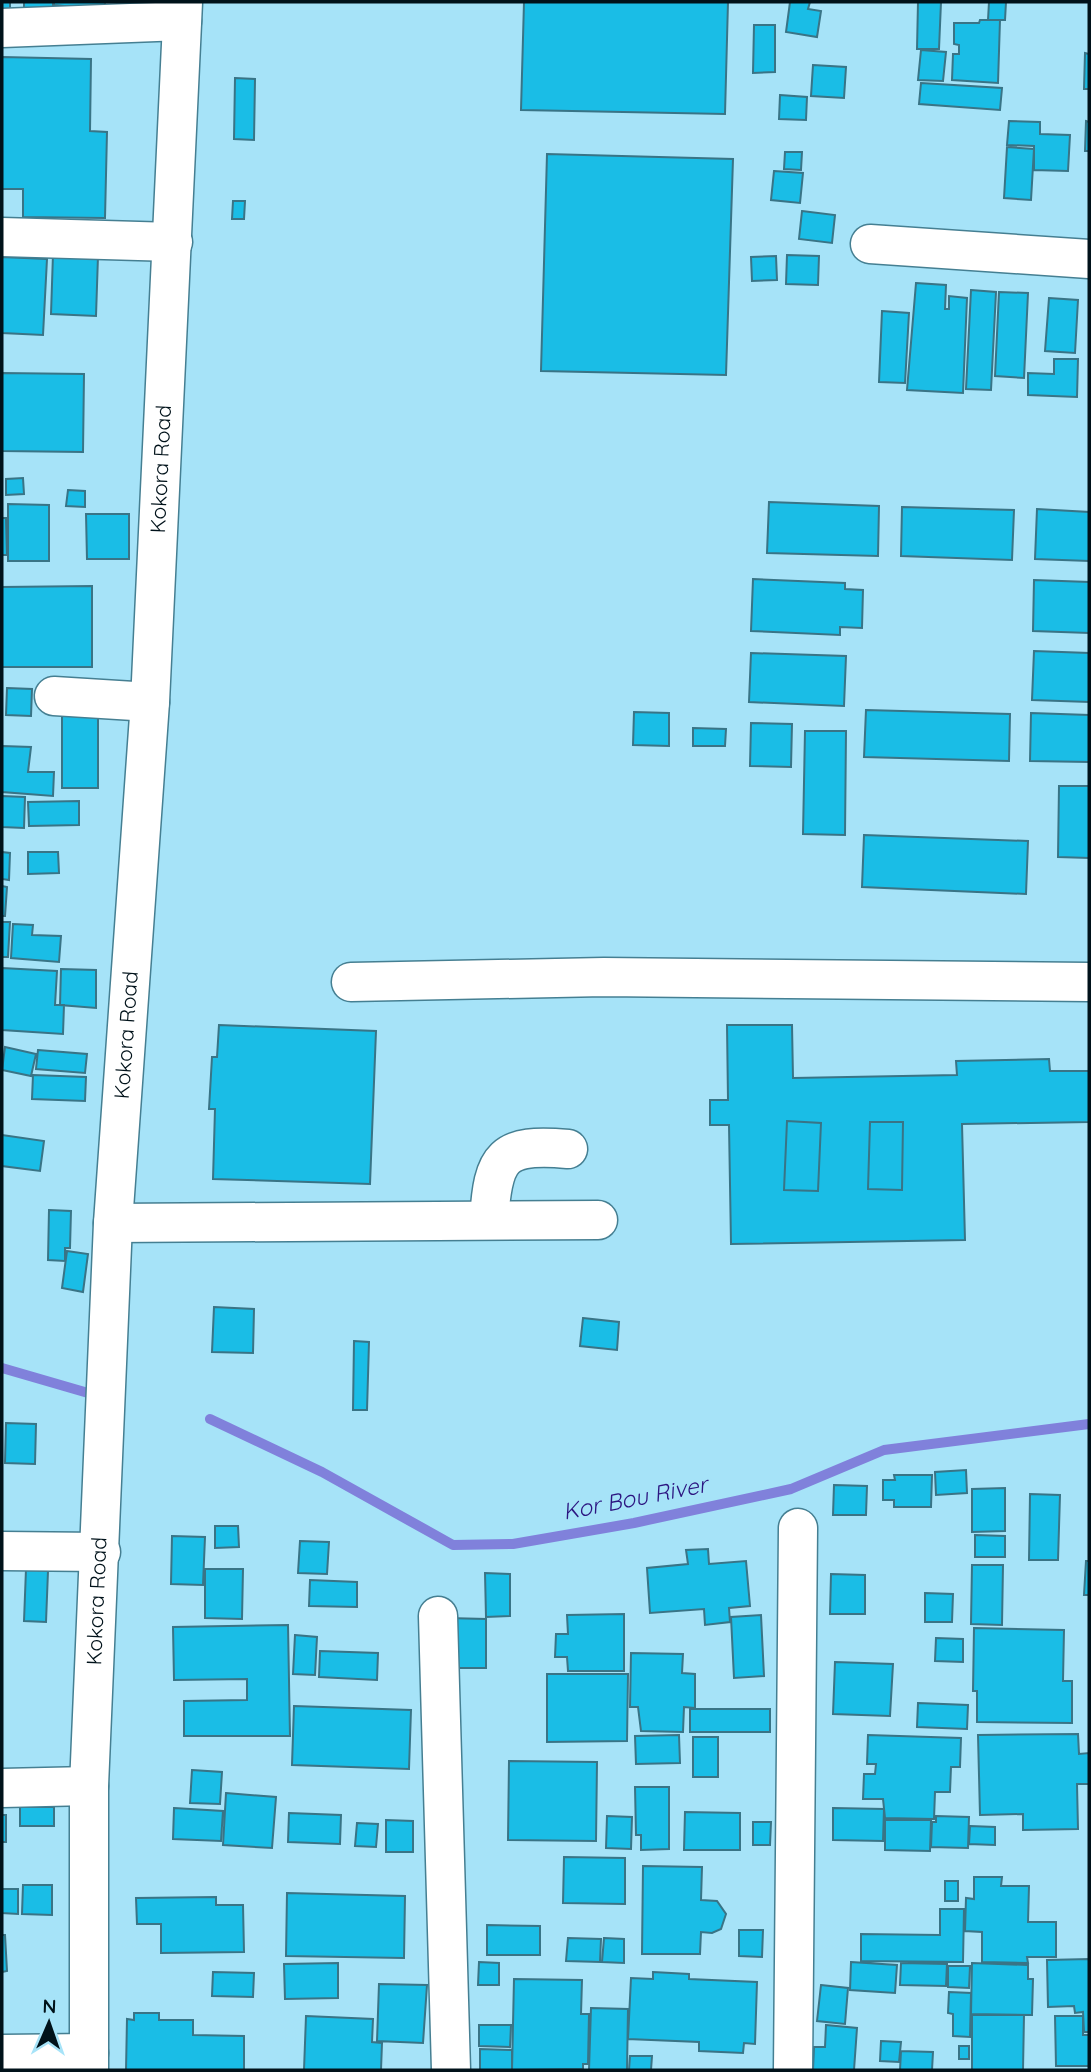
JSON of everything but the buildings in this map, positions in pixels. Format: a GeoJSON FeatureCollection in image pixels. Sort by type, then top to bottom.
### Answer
{"type":"FeatureCollection","features":[{"type":"Feature","properties":{"kind":"street"},"geometry":{"type":"LineString","coordinates":[[2,28],[183,11]]}},
{"type":"Feature","properties":{"kind":"street","name":"Kokora Road"},"geometry":{"type":"LineString","coordinates":[[89,2062],[89,1786],[113,1223],[150,702],[173,242],[173,171],[183,11]]}},
{"type":"Feature","properties":{"kind":"street"},"geometry":{"type":"LineString","coordinates":[[2,237],[173,242]]}},
{"type":"Feature","properties":{"kind":"street"},"geometry":{"type":"LineString","coordinates":[[870,244],[1089,259]]}},
{"type":"Feature","properties":{"kind":"street"},"geometry":{"type":"LineString","coordinates":[[54,696],[150,702]]}},
{"type":"Feature","properties":{"kind":"street"},"geometry":{"type":"LineString","coordinates":[[351,982],[604,976],[1089,982]]}},
{"type":"Feature","properties":{"kind":"street"},"geometry":{"type":"LineString","coordinates":[[489,1220],[491,1179],[501,1162],[516,1150],[540,1147],[568,1149]]}},
{"type":"Feature","properties":{"kind":"street"},"geometry":{"type":"LineString","coordinates":[[113,1223],[598,1220]]}},
{"type":"Feature","properties":{"kind":"street"},"geometry":{"type":"LineString","coordinates":[[793,2070],[798,1528]]}},
{"type":"Feature","properties":{"kind":"street"},"geometry":{"type":"LineString","coordinates":[[2,1551],[100,1552]]}},
{"type":"Feature","properties":{"kind":"street"},"geometry":{"type":"LineString","coordinates":[[438,1616],[451,2070]]}},
{"type":"Feature","properties":{"kind":"street"},"geometry":{"type":"LineString","coordinates":[[2,1788],[89,1786]]}},
{"type":"Feature","properties":{"kind":"street"},"geometry":{"type":"LineString","coordinates":[[2,2054],[89,2062]]}},
{"type":"Feature","properties":{"kind":"waterway"},"geometry":{"type":"LineString","coordinates":[[2,1368],[95,1395]]}},
{"type":"Feature","properties":{"kind":"waterway","name":"Kor Bou River"},"geometry":{"type":"LineString","coordinates":[[210,1419],[322,1472],[453,1545],[513,1544],[634,1523],[791,1489],[884,1450],[1089,1424]]}}]}
